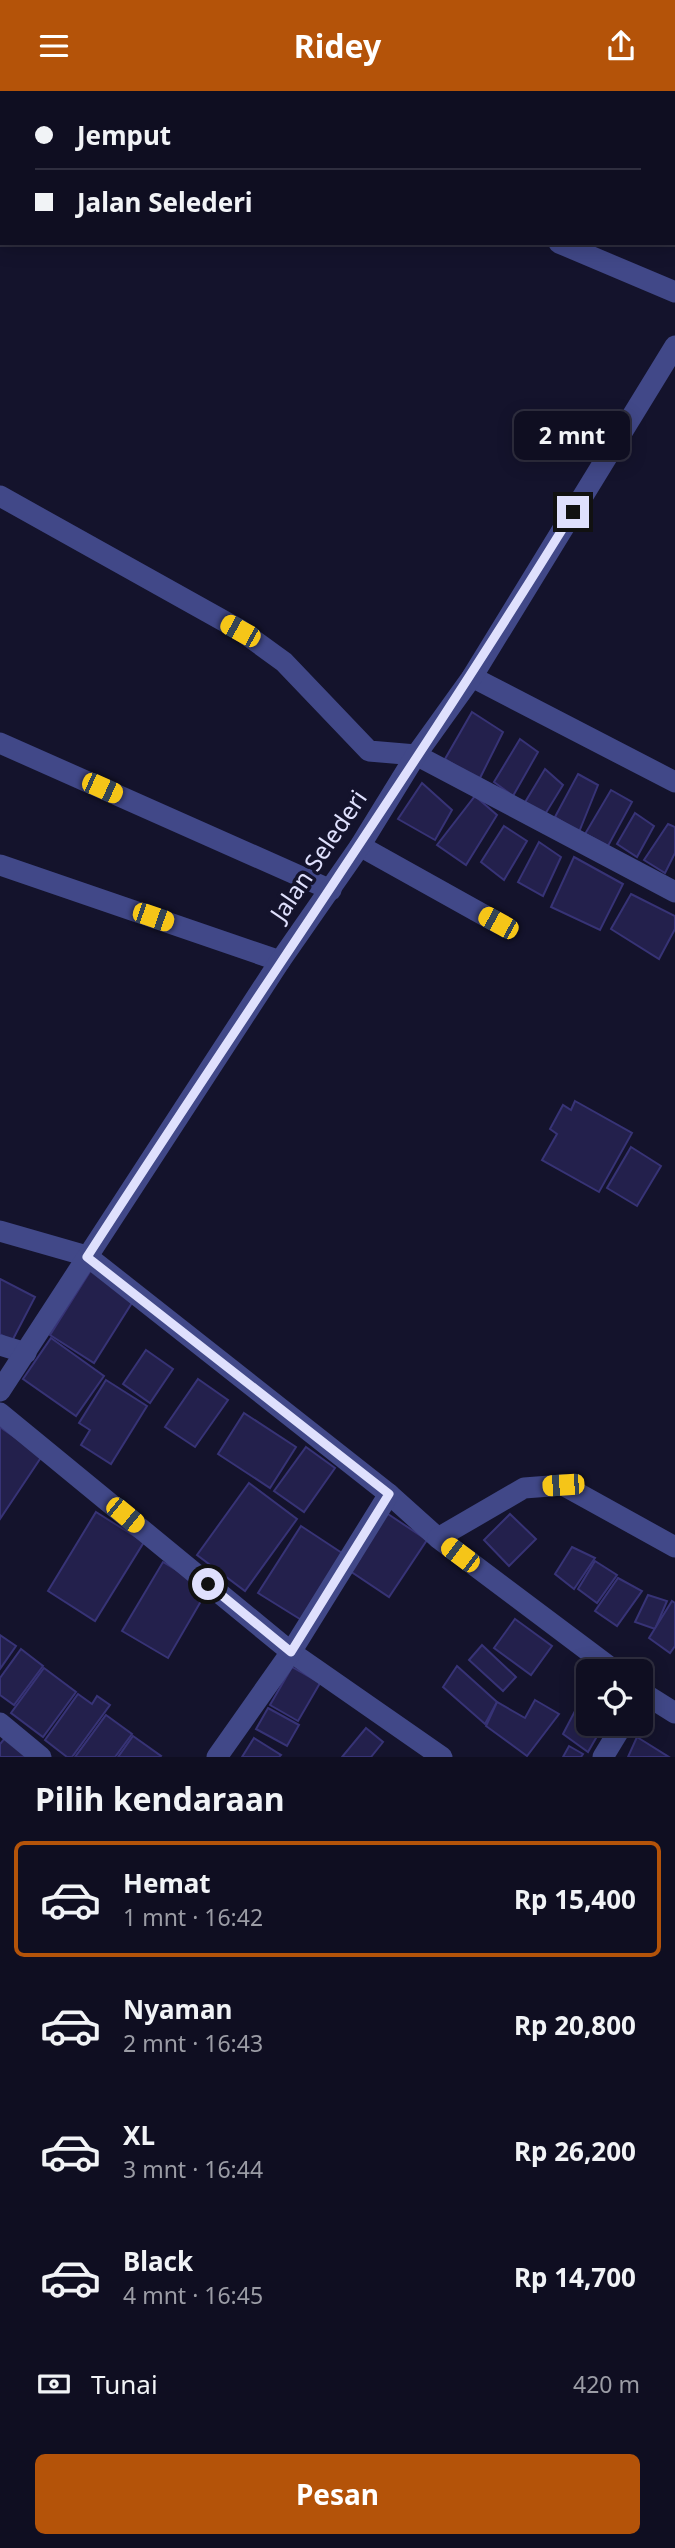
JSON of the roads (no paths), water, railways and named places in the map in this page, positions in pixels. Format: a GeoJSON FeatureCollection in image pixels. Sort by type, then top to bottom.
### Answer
{"type":"FeatureCollection","features":[{"type":"Feature","properties":{"kind":"street"},"geometry":{"type":"LineString","coordinates":[[564,245],[675,292]]}},
{"type":"Feature","properties":{"kind":"street","name":"Jalan Selederi"},"geometry":{"type":"LineString","coordinates":[[0,1391],[280,961],[360,846],[416,755],[472,677],[675,346]]}},
{"type":"Feature","properties":{"kind":"street"},"geometry":{"type":"LineString","coordinates":[[0,496],[240,631],[284,662],[369,751],[416,755],[675,892]]}},
{"type":"Feature","properties":{"kind":"street"},"geometry":{"type":"LineString","coordinates":[[472,677],[675,782]]}},
{"type":"Feature","properties":{"kind":"street"},"geometry":{"type":"LineString","coordinates":[[0,743],[331,890]]}},
{"type":"Feature","properties":{"kind":"street"},"geometry":{"type":"LineString","coordinates":[[360,846],[498,923]]}},
{"type":"Feature","properties":{"kind":"street"},"geometry":{"type":"LineString","coordinates":[[0,865],[280,961]]}},
{"type":"Feature","properties":{"kind":"street"},"geometry":{"type":"LineString","coordinates":[[0,1231],[87,1257],[389,1494],[438,1538],[599,1659]]}},
{"type":"Feature","properties":{"kind":"street"},"geometry":{"type":"LineString","coordinates":[[0,1345],[26,1353]]}},
{"type":"Feature","properties":{"kind":"street"},"geometry":{"type":"LineString","coordinates":[[0,1413],[291,1652],[442,1757]]}},
{"type":"Feature","properties":{"kind":"street"},"geometry":{"type":"LineString","coordinates":[[438,1538],[524,1487],[563,1485],[675,1547]]}},
{"type":"Feature","properties":{"kind":"street"},"geometry":{"type":"LineString","coordinates":[[217,1757],[291,1652],[389,1494]]}},
{"type":"Feature","properties":{"kind":"street"},"geometry":{"type":"LineString","coordinates":[[653,1700],[675,1713]]}},
{"type":"Feature","properties":{"kind":"street"},"geometry":{"type":"LineString","coordinates":[[0,1723],[41,1757]]}},
{"type":"Feature","properties":{"kind":"street"},"geometry":{"type":"LineString","coordinates":[[603,1757],[616,1736]]}}]}
